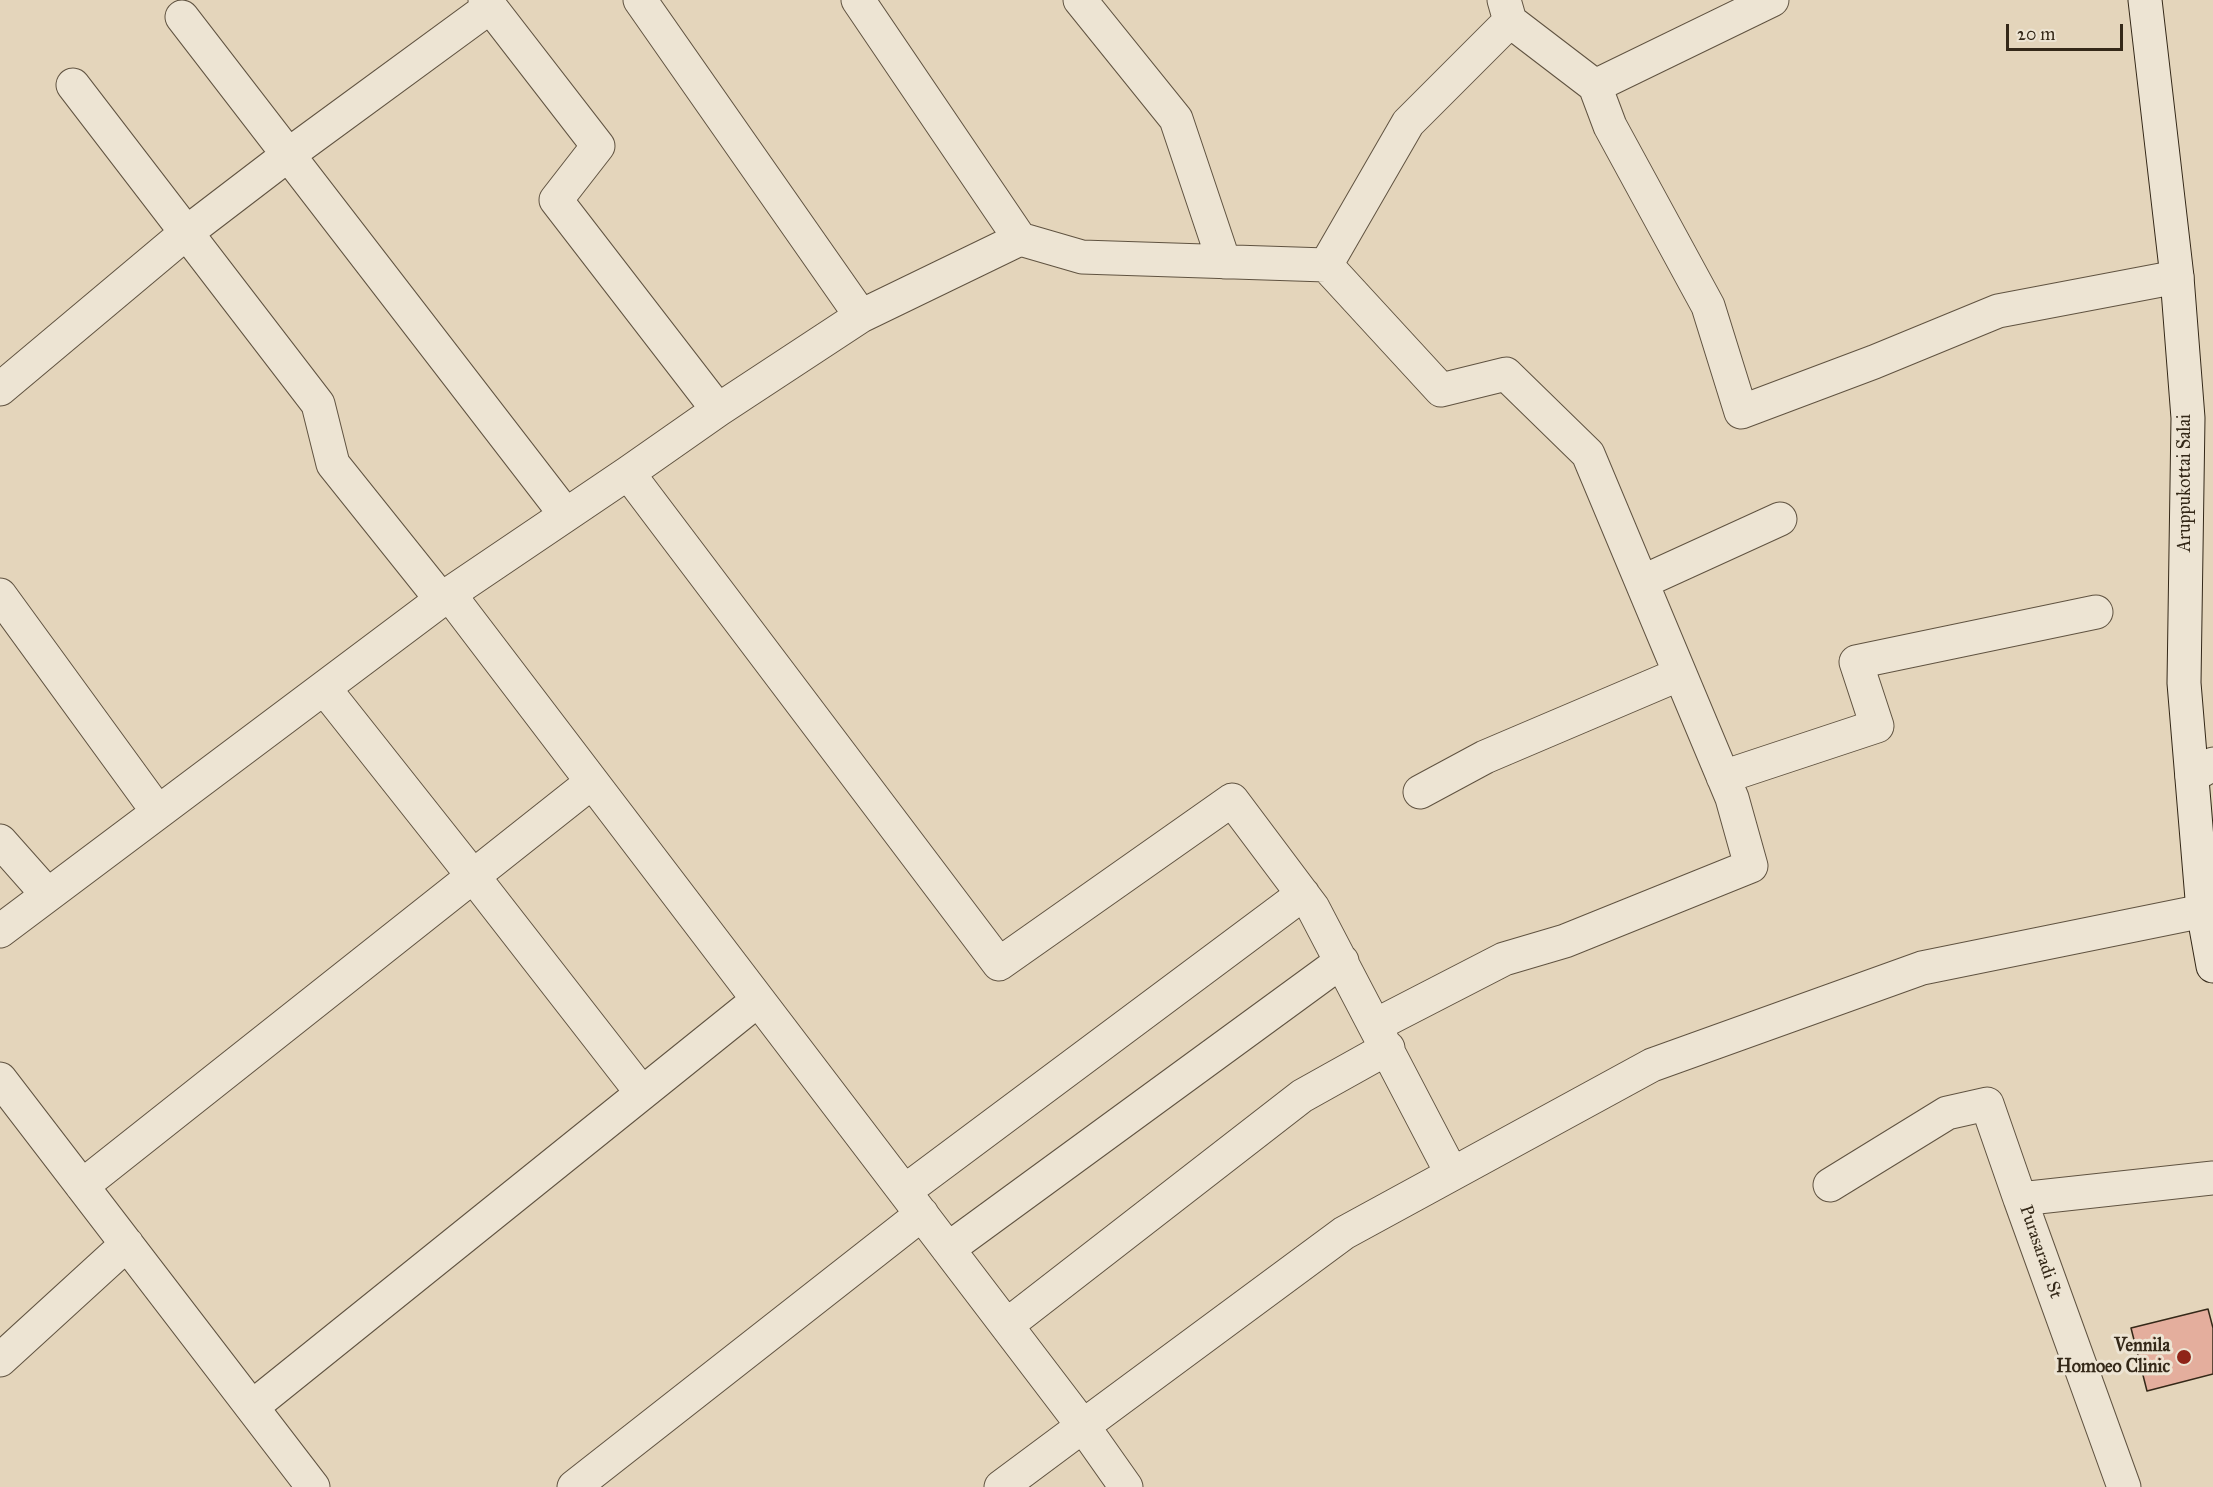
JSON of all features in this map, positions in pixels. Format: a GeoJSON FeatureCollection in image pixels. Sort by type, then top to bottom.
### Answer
{"type":"FeatureCollection","features":[{"type":"Feature","properties":{"kind":"street"},"geometry":{"type":"LineString","coordinates":[[640,0],[861,316]]}},
{"type":"Feature","properties":{"kind":"street"},"geometry":{"type":"LineString","coordinates":[[858,0],[1020,239],[1082,257],[1326,265],[1442,390],[1506,374],[1588,454],[1732,798],[1751,867],[1565,941],[1504,959],[1382,1037],[1302,1096],[1007,1325]]}},
{"type":"Feature","properties":{"kind":"street"},"geometry":{"type":"LineString","coordinates":[[1080,0],[1176,119],[1224,262]]}},
{"type":"Feature","properties":{"kind":"street"},"geometry":{"type":"LineString","coordinates":[[1595,86],[1772,0]]}},
{"type":"Feature","properties":{"kind":"street","name":"Aruppukottai Salai"},"geometry":{"type":"LineString","coordinates":[[2145,0],[2177,277],[2188,418],[2184,683],[2202,770],[2204,911],[2213,966]]}},
{"type":"Feature","properties":{"kind":"street"},"geometry":{"type":"LineString","coordinates":[[0,389],[186,233],[488,3],[598,146],[556,200],[718,410]]}},
{"type":"Feature","properties":{"kind":"street"},"geometry":{"type":"LineString","coordinates":[[1326,265],[1408,123],[1507,11],[1595,86],[1610,126],[1708,306],[1741,412],[1874,362],[1998,311],[2177,277]]}},
{"type":"Feature","properties":{"kind":"street"},"geometry":{"type":"LineString","coordinates":[[182,17],[566,515]]}},
{"type":"Feature","properties":{"kind":"street"},"geometry":{"type":"LineString","coordinates":[[73,85],[318,404],[333,464],[445,596],[592,782],[1007,1325],[1126,1487]]}},
{"type":"Feature","properties":{"kind":"street"},"geometry":{"type":"LineString","coordinates":[[0,931],[445,596],[718,410],[861,316],[1020,239]]}},
{"type":"Feature","properties":{"kind":"street"},"geometry":{"type":"LineString","coordinates":[[628,473],[999,964],[1232,800],[1313,908],[1452,1173]]}},
{"type":"Feature","properties":{"kind":"street"},"geometry":{"type":"LineString","coordinates":[[1642,582],[1780,519]]}},
{"type":"Feature","properties":{"kind":"street"},"geometry":{"type":"LineString","coordinates":[[0,595],[158,812]]}},
{"type":"Feature","properties":{"kind":"street"},"geometry":{"type":"LineString","coordinates":[[1723,777],[1877,726],[1856,662],[2096,612]]}},
{"type":"Feature","properties":{"kind":"street"},"geometry":{"type":"LineString","coordinates":[[1420,792],[1485,757],[1680,674]]}},
{"type":"Feature","properties":{"kind":"street"},"geometry":{"type":"LineString","coordinates":[[324,688],[642,1093]]}},
{"type":"Feature","properties":{"kind":"street"},"geometry":{"type":"LineString","coordinates":[[82,1186],[592,782]]}},
{"type":"Feature","properties":{"kind":"street"},"geometry":{"type":"LineString","coordinates":[[0,841],[48,895]]}},
{"type":"Feature","properties":{"kind":"street"},"geometry":{"type":"LineString","coordinates":[[574,1487],[913,1202],[1303,894]]}},
{"type":"Feature","properties":{"kind":"street"},"geometry":{"type":"LineString","coordinates":[[1001,1487],[1344,1233],[1652,1065],[1922,968],[2204,911]]}},
{"type":"Feature","properties":{"kind":"street"},"geometry":{"type":"LineString","coordinates":[[948,1249],[1342,961]]}},
{"type":"Feature","properties":{"kind":"street"},"geometry":{"type":"LineString","coordinates":[[252,1407],[758,1000]]}},
{"type":"Feature","properties":{"kind":"street"},"geometry":{"type":"LineString","coordinates":[[0,1079],[313,1487]]}},
{"type":"Feature","properties":{"kind":"street"},"geometry":{"type":"LineString","coordinates":[[1830,1185],[1947,1113],[1987,1104],[2020,1199]]}},
{"type":"Feature","properties":{"kind":"street","name":"Purasaradi St"},"geometry":{"type":"LineString","coordinates":[[2124,1487],[2020,1199],[2213,1178]]}},
{"type":"Feature","properties":{"kind":"street"},"geometry":{"type":"LineString","coordinates":[[0,1360],[127,1244]]}},
{"type":"Feature","properties":{"kind":"building"},"geometry":{"type":"Polygon","coordinates":[[[2208,1309],[2213,1328],[2213,1374],[2147,1391],[2131,1328],[2208,1309]]]}},
{"type":"Feature","properties":{"kind":"place","name":"Vennila Homoeo Clinic"},"geometry":{"type":"Point","coordinates":[2184,1357]}}]}
